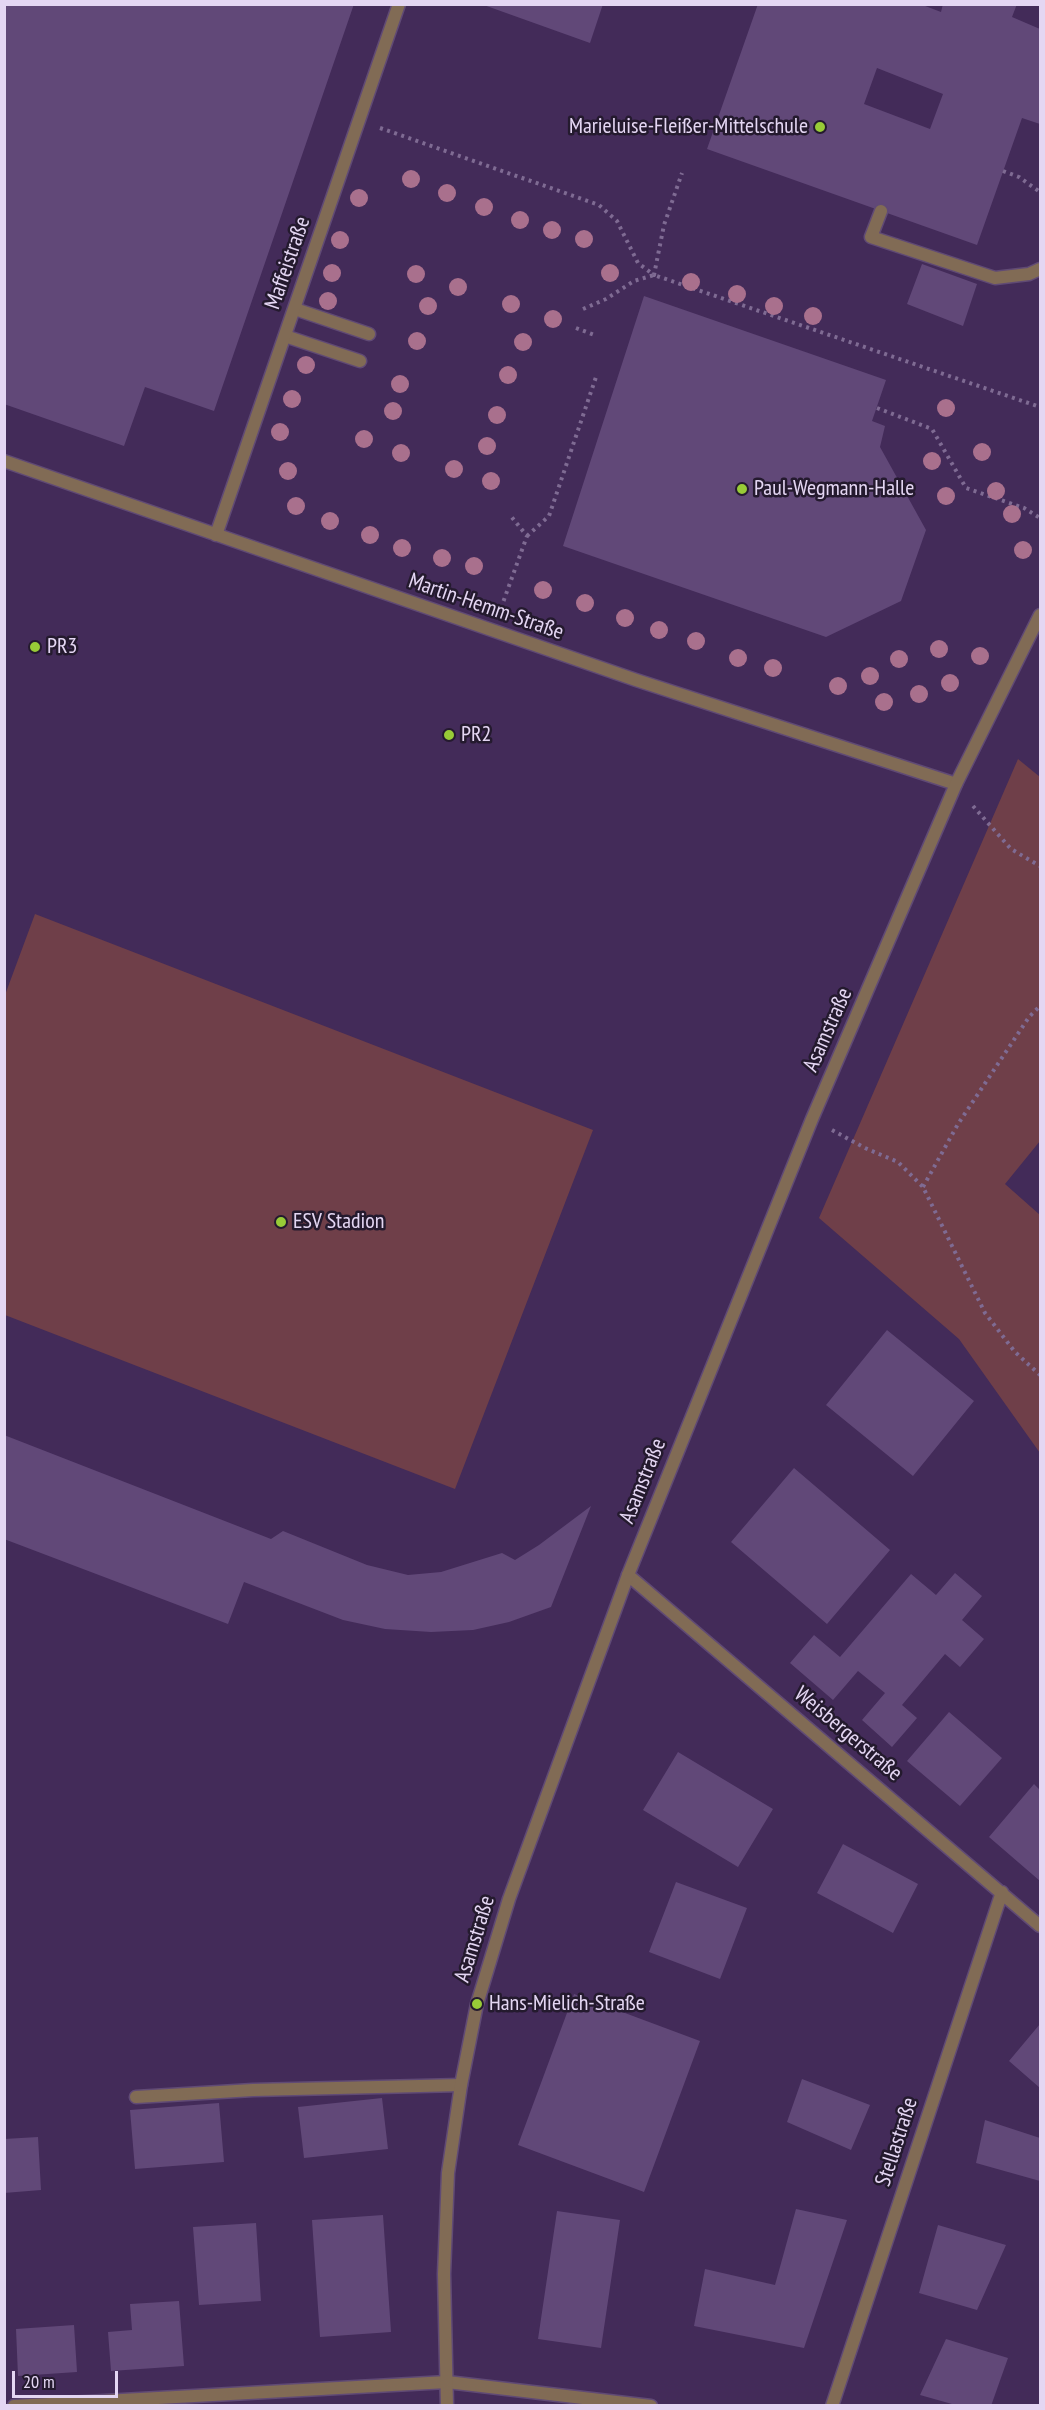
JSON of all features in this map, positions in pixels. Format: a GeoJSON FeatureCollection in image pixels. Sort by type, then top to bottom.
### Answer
{"type":"FeatureCollection","features":[{"type":"Feature","properties":{"kind":"street","name":"Maffeistraße"},"geometry":{"type":"LineString","coordinates":[[216,535],[399,4]]}},
{"type":"Feature","properties":{"kind":"street"},"geometry":{"type":"LineString","coordinates":[[881,211],[871,237],[995,278],[1029,274],[1041,268]]}},
{"type":"Feature","properties":{"kind":"street"},"geometry":{"type":"LineString","coordinates":[[295,309],[369,334]]}},
{"type":"Feature","properties":{"kind":"street"},"geometry":{"type":"LineString","coordinates":[[285,336],[360,361]]}},
{"type":"Feature","properties":{"kind":"street","name":"Martin-Hemm-Straße"},"geometry":{"type":"LineString","coordinates":[[4,461],[647,684],[956,784]]}},
{"type":"Feature","properties":{"kind":"street","name":"Asamstraße"},"geometry":{"type":"LineString","coordinates":[[447,2406],[444,2274],[448,2173],[461,2085],[477,2004],[508,1899],[628,1575],[812,1119],[956,784],[1041,615]]}},
{"type":"Feature","properties":{"kind":"street","name":"Weisbergerstraße"},"geometry":{"type":"LineString","coordinates":[[628,1575],[1039,1921]]}},
{"type":"Feature","properties":{"kind":"street","name":"Stellastraße"},"geometry":{"type":"LineString","coordinates":[[832,2406],[1002,1892]]}},
{"type":"Feature","properties":{"kind":"street"},"geometry":{"type":"LineString","coordinates":[[136,2097],[253,2090],[461,2085]]}},
{"type":"Feature","properties":{"kind":"street"},"geometry":{"type":"LineString","coordinates":[[14,2406],[447,2382],[651,2406]]}},
{"type":"Feature","properties":{"kind":"path"},"geometry":{"type":"LineString","coordinates":[[360,120],[599,205],[617,221],[638,263],[654,275],[1041,407]]}},
{"type":"Feature","properties":{"kind":"path"},"geometry":{"type":"LineString","coordinates":[[1004,171],[1041,192]]}},
{"type":"Feature","properties":{"kind":"path"},"geometry":{"type":"LineString","coordinates":[[654,275],[664,225],[682,173]]}},
{"type":"Feature","properties":{"kind":"path"},"geometry":{"type":"LineString","coordinates":[[583,309],[634,281],[654,275]]}},
{"type":"Feature","properties":{"kind":"path"},"geometry":{"type":"LineString","coordinates":[[576,328],[597,336]]}},
{"type":"Feature","properties":{"kind":"path"},"geometry":{"type":"LineString","coordinates":[[493,631],[526,536],[549,516],[596,377]]}},
{"type":"Feature","properties":{"kind":"path"},"geometry":{"type":"LineString","coordinates":[[877,408],[932,429],[966,488],[1024,508],[1041,518]]}},
{"type":"Feature","properties":{"kind":"path"},"geometry":{"type":"LineString","coordinates":[[510,514],[526,536]]}},
{"type":"Feature","properties":{"kind":"path"},"geometry":{"type":"LineString","coordinates":[[982,818],[1011,849],[1041,867]]}},
{"type":"Feature","properties":{"kind":"path"},"geometry":{"type":"LineString","coordinates":[[923,1187],[958,1124],[1029,1017],[1041,1006]]}},
{"type":"Feature","properties":{"kind":"path"},"geometry":{"type":"LineString","coordinates":[[812,1119],[865,1149],[898,1162],[923,1187],[985,1312],[1015,1352],[1041,1375]]}},
{"type":"Feature","properties":{"kind":"shaded area"},"geometry":{"type":"Polygon","coordinates":[[[1018,759],[1040,777],[1040,1141],[1005,1184],[1040,1215],[1040,1453],[959,1339],[819,1218],[1018,759]]]}},
{"type":"Feature","properties":{"kind":"shaded area","name":"ESV Stadion"},"geometry":{"type":"Polygon","coordinates":[[[35,914],[593,1130],[455,1489],[5,1315],[5,995],[35,914]]]}},
{"type":"Feature","properties":{"kind":"building"},"geometry":{"type":"Polygon","coordinates":[[[4,4],[354,4],[214,411],[145,387],[124,446],[4,404],[4,4]]]}},
{"type":"Feature","properties":{"kind":"building"},"geometry":{"type":"Polygon","coordinates":[[[481,4],[603,4],[590,43],[481,4]]]}},
{"type":"Feature","properties":{"kind":"building","name":"Marieluise-Fleißer-Mittelschule"},"geometry":{"type":"Polygon","coordinates":[[[758,4],[920,4],[941,12],[943,4],[1017,4],[1012,17],[1040,29],[1040,124],[1022,118],[977,245],[707,149],[758,4]],[[877,68],[864,104],[930,129],[943,94],[877,68]]]}},
{"type":"Feature","properties":{"kind":"building"},"geometry":{"type":"Polygon","coordinates":[[[922,264],[977,284],[963,326],[907,304],[922,264]]]}},
{"type":"Feature","properties":{"kind":"building","name":"Paul-Wegmann-Halle"},"geometry":{"type":"Polygon","coordinates":[[[644,296],[886,380],[872,421],[885,426],[880,447],[926,530],[901,601],[826,637],[563,546],[644,296]]]}},
{"type":"Feature","properties":{"kind":"building"},"geometry":{"type":"Polygon","coordinates":[[[887,1330],[974,1401],[913,1476],[826,1405],[887,1330]]]}},
{"type":"Feature","properties":{"kind":"building"},"geometry":{"type":"Polygon","coordinates":[[[4,1435],[271,1539],[283,1531],[367,1565],[408,1575],[441,1572],[502,1553],[515,1560],[591,1506],[551,1607],[509,1622],[473,1630],[431,1632],[385,1629],[343,1620],[244,1582],[228,1624],[4,1539],[4,1435]]]}},
{"type":"Feature","properties":{"kind":"building"},"geometry":{"type":"Polygon","coordinates":[[[794,1468],[890,1550],[827,1624],[731,1542],[794,1468]]]}},
{"type":"Feature","properties":{"kind":"building"},"geometry":{"type":"Polygon","coordinates":[[[955,1573],[982,1596],[962,1620],[984,1639],[960,1667],[945,1654],[902,1705],[917,1718],[892,1747],[862,1720],[885,1693],[858,1671],[833,1700],[790,1663],[814,1635],[840,1657],[911,1574],[936,1595],[955,1573]]]}},
{"type":"Feature","properties":{"kind":"building"},"geometry":{"type":"Polygon","coordinates":[[[949,1712],[1002,1758],[960,1806],[907,1761],[949,1712]]]}},
{"type":"Feature","properties":{"kind":"building"},"geometry":{"type":"Polygon","coordinates":[[[678,1752],[773,1809],[738,1867],[643,1810],[678,1752]]]}},
{"type":"Feature","properties":{"kind":"building"},"geometry":{"type":"Polygon","coordinates":[[[1034,1784],[1040,1790],[1040,1881],[989,1837],[1034,1784]]]}},
{"type":"Feature","properties":{"kind":"building"},"geometry":{"type":"Polygon","coordinates":[[[843,1844],[918,1884],[893,1933],[817,1893],[843,1844]]]}},
{"type":"Feature","properties":{"kind":"building"},"geometry":{"type":"Polygon","coordinates":[[[676,1882],[747,1908],[720,1979],[649,1952],[676,1882]]]}},
{"type":"Feature","properties":{"kind":"building"},"geometry":{"type":"Polygon","coordinates":[[[574,1994],[700,2041],[644,2192],[518,2145],[574,1994]]]}},
{"type":"Feature","properties":{"kind":"building"},"geometry":{"type":"Polygon","coordinates":[[[1040,2024],[1040,2088],[1009,2061],[1040,2024]]]}},
{"type":"Feature","properties":{"kind":"building"},"geometry":{"type":"Polygon","coordinates":[[[802,2079],[870,2105],[851,2150],[787,2122],[802,2079]]]}},
{"type":"Feature","properties":{"kind":"building"},"geometry":{"type":"Polygon","coordinates":[[[382,2098],[388,2149],[304,2158],[298,2107],[382,2098]]]}},
{"type":"Feature","properties":{"kind":"building"},"geometry":{"type":"Polygon","coordinates":[[[219,2103],[224,2162],[135,2169],[130,2110],[219,2103]]]}},
{"type":"Feature","properties":{"kind":"building"},"geometry":{"type":"Polygon","coordinates":[[[985,2120],[1040,2138],[1040,2181],[976,2163],[985,2120]]]}},
{"type":"Feature","properties":{"kind":"building"},"geometry":{"type":"Polygon","coordinates":[[[38,2137],[41,2190],[4,2193],[4,2139],[38,2137]]]}},
{"type":"Feature","properties":{"kind":"building"},"geometry":{"type":"Polygon","coordinates":[[[796,2209],[847,2220],[804,2348],[694,2326],[705,2269],[775,2285],[796,2209]]]}},
{"type":"Feature","properties":{"kind":"building"},"geometry":{"type":"Polygon","coordinates":[[[557,2211],[620,2220],[601,2348],[538,2339],[557,2211]]]}},
{"type":"Feature","properties":{"kind":"building"},"geometry":{"type":"Polygon","coordinates":[[[383,2215],[391,2332],[320,2337],[312,2220],[383,2215]]]}},
{"type":"Feature","properties":{"kind":"building"},"geometry":{"type":"Polygon","coordinates":[[[256,2223],[261,2301],[199,2305],[193,2227],[256,2223]]]}},
{"type":"Feature","properties":{"kind":"building"},"geometry":{"type":"Polygon","coordinates":[[[938,2225],[1006,2245],[977,2310],[919,2293],[938,2225]]]}},
{"type":"Feature","properties":{"kind":"building"},"geometry":{"type":"Polygon","coordinates":[[[179,2301],[184,2366],[111,2371],[108,2332],[132,2330],[130,2304],[179,2301]]]}},
{"type":"Feature","properties":{"kind":"building"},"geometry":{"type":"Polygon","coordinates":[[[74,2325],[77,2372],[18,2376],[16,2329],[74,2325]]]}},
{"type":"Feature","properties":{"kind":"building"},"geometry":{"type":"Polygon","coordinates":[[[946,2339],[1008,2358],[991,2406],[959,2406],[920,2395],[946,2339]]]}},
{"type":"Feature","properties":{"kind":"place","name":"Marieluise-Fleißer-Mittelschule"},"geometry":{"type":"Point","coordinates":[820,127]}},
{"type":"Feature","properties":{"kind":"place","name":"Paul-Wegmann-Halle"},"geometry":{"type":"Point","coordinates":[742,489]}},
{"type":"Feature","properties":{"kind":"place","name":"PR3"},"geometry":{"type":"Point","coordinates":[35,647]}},
{"type":"Feature","properties":{"kind":"place","name":"PR2"},"geometry":{"type":"Point","coordinates":[449,735]}},
{"type":"Feature","properties":{"kind":"place","name":"ESV Stadion"},"geometry":{"type":"Point","coordinates":[281,1222]}},
{"type":"Feature","properties":{"kind":"place","name":"Hans-Mielich-Straße"},"geometry":{"type":"Point","coordinates":[477,2004]}}]}
